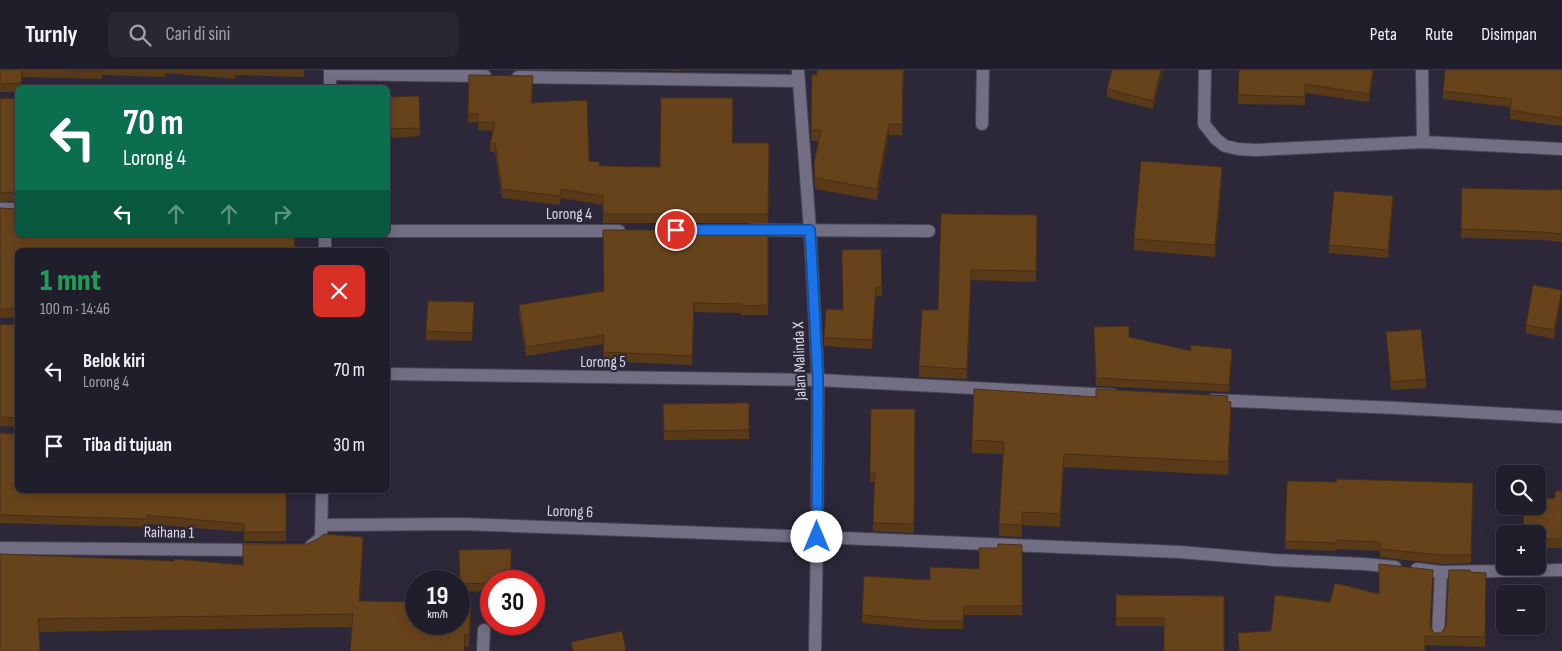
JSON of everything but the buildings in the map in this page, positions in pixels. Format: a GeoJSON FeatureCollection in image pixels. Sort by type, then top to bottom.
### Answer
{"type":"FeatureCollection","features":[{"type":"Feature","properties":{"kind":"street"},"geometry":{"type":"LineString","coordinates":[[982,124],[983,70]]}},
{"type":"Feature","properties":{"kind":"street"},"geometry":{"type":"LineString","coordinates":[[1205,70],[1204,124],[1216,140],[1225,146],[1238,149],[1256,150],[1423,142],[1562,149]]}},
{"type":"Feature","properties":{"kind":"street"},"geometry":{"type":"LineString","coordinates":[[1422,70],[1423,142]]}},
{"type":"Feature","properties":{"kind":"street"},"geometry":{"type":"LineString","coordinates":[[330,85],[330,72],[504,77],[798,76]]}},
{"type":"Feature","properties":{"kind":"street","name":"Jalan Malinda X"},"geometry":{"type":"LineString","coordinates":[[798,76],[810,230],[818,380],[815,651]]}},
{"type":"Feature","properties":{"kind":"street"},"geometry":{"type":"LineString","coordinates":[[0,209],[15,209]]}},
{"type":"Feature","properties":{"kind":"street","name":"Lorong 4"},"geometry":{"type":"LineString","coordinates":[[390,231],[633,230]]}},
{"type":"Feature","properties":{"kind":"street"},"geometry":{"type":"LineString","coordinates":[[741,230],[929,231]]}},
{"type":"Feature","properties":{"kind":"street","name":"Lorong 5"},"geometry":{"type":"LineString","coordinates":[[390,374],[818,380],[1125,396]]}},
{"type":"Feature","properties":{"kind":"street"},"geometry":{"type":"LineString","coordinates":[[1204,400],[1562,417]]}},
{"type":"Feature","properties":{"kind":"street"},"geometry":{"type":"LineString","coordinates":[[296,550],[307,549],[321,538],[322,493]]}},
{"type":"Feature","properties":{"kind":"street","name":"Lorong 6"},"geometry":{"type":"LineString","coordinates":[[322,525],[463,524],[1180,552],[1274,560],[1364,564],[1441,572],[1562,570]]}},
{"type":"Feature","properties":{"kind":"street","name":"Raihana 1"},"geometry":{"type":"LineString","coordinates":[[0,548],[276,550]]}},
{"type":"Feature","properties":{"kind":"street"},"geometry":{"type":"LineString","coordinates":[[1438,635],[1441,572]]}},
{"type":"Feature","properties":{"kind":"street"},"geometry":{"type":"LineString","coordinates":[[483,651],[484,635]]}},
{"type":"Feature","properties":{"kind":"route"},"geometry":{"type":"LineString","coordinates":[[676,230],[810,230],[818,380],[817,537]]}}]}
